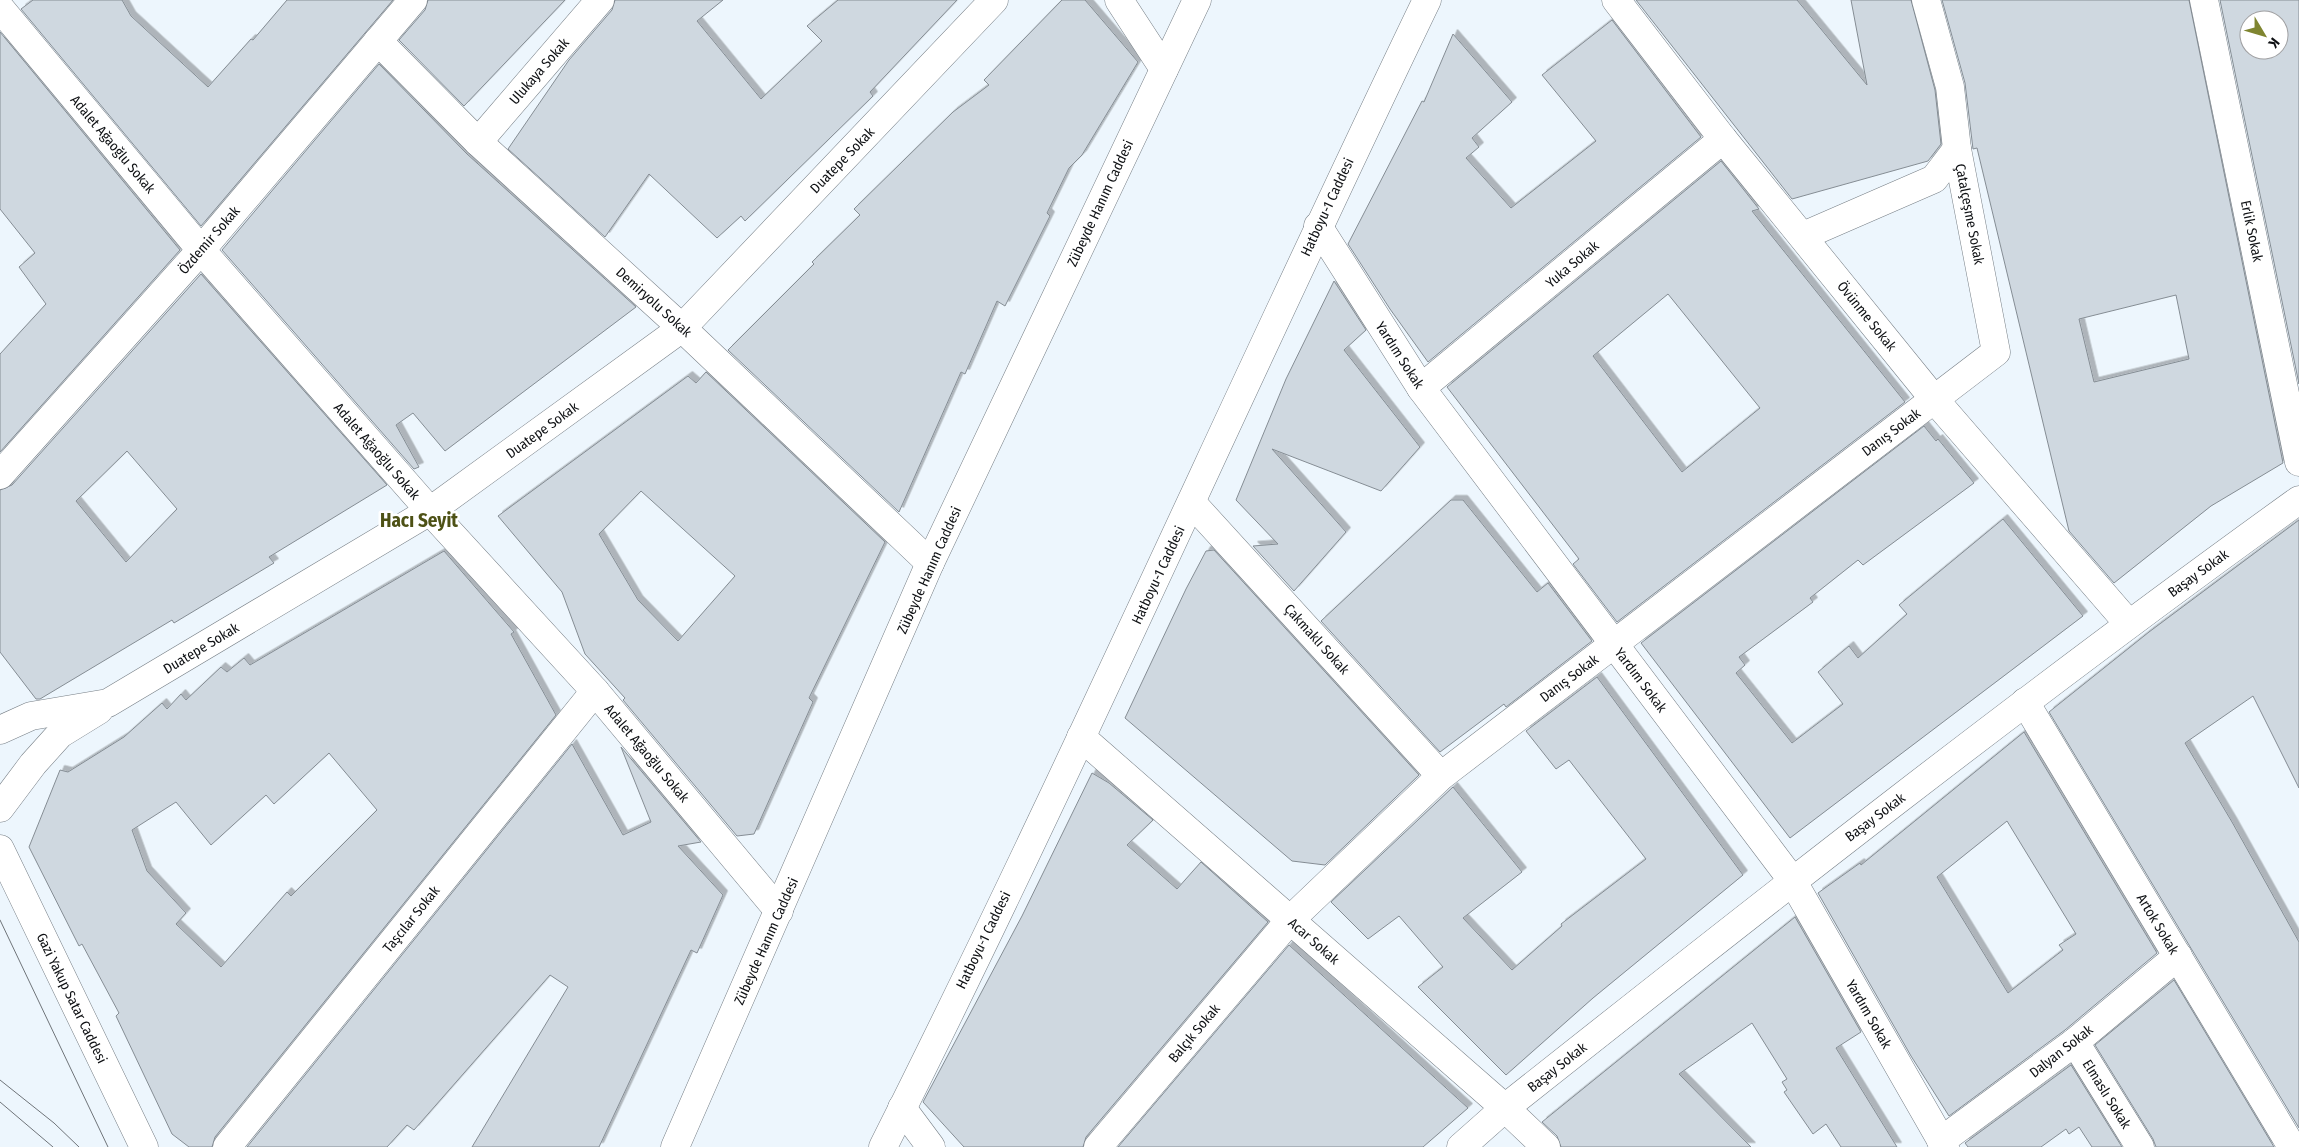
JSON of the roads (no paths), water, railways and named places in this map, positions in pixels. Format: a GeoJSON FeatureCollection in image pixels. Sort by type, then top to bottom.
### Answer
{"type":"FeatureCollection","features":[{"type":"Feature","properties":{"kind":"street","name":"Özdemir Sokak"},"geometry":{"type":"LineString","coordinates":[[0,475],[202,250],[378,40],[414,0]]}},
{"type":"Feature","properties":{"kind":"street","name":"Ulukaya Sokak"},"geometry":{"type":"LineString","coordinates":[[478,142],[600,0]]}},
{"type":"Feature","properties":{"kind":"street","name":"Duatepe Sokak"},"geometry":{"type":"LineString","coordinates":[[0,730],[32,716],[108,703],[430,511],[682,328],[994,0]]}},
{"type":"Feature","properties":{"kind":"street"},"geometry":{"type":"LineString","coordinates":[[1119,0],[1164,69]]}},
{"type":"Feature","properties":{"kind":"street","name":"Zübeyde Hanım Caddesi"},"geometry":{"type":"LineString","coordinates":[[675,1147],[930,563],[1197,0]]}},
{"type":"Feature","properties":{"kind":"street","name":"Hatboyu-1 Caddesi"},"geometry":{"type":"LineString","coordinates":[[883,1147],[1081,737],[1192,502],[1318,226],[1427,0]]}},
{"type":"Feature","properties":{"kind":"street","name":"Övünme Sokak"},"geometry":{"type":"LineString","coordinates":[[1616,0],[1723,139],[1934,399],[2128,623]]}},
{"type":"Feature","properties":{"kind":"street","name":"Çatalçeşme Sokak"},"geometry":{"type":"LineString","coordinates":[[1926,0],[1950,87],[1957,149],[1996,352],[1934,399]]}},
{"type":"Feature","properties":{"kind":"street","name":"Erlik Sokak"},"geometry":{"type":"LineString","coordinates":[[2204,0],[2299,462]]}},
{"type":"Feature","properties":{"kind":"street","name":"Adalet Ağaoğlu Sokak"},"geometry":{"type":"LineString","coordinates":[[0,8],[202,250],[430,511],[595,691],[779,911]]}},
{"type":"Feature","properties":{"kind":"street","name":"Demiryolu Sokak"},"geometry":{"type":"LineString","coordinates":[[378,40],[478,142],[682,328],[930,563]]}},
{"type":"Feature","properties":{"kind":"street","name":"Yuka Sokak"},"geometry":{"type":"LineString","coordinates":[[1421,388],[1723,139]]}},
{"type":"Feature","properties":{"kind":"street"},"geometry":{"type":"LineString","coordinates":[[1803,236],[1934,179],[1957,149]]}},
{"type":"Feature","properties":{"kind":"street","name":"Yardım Sokak"},"geometry":{"type":"LineString","coordinates":[[1318,226],[1421,388],[1792,880],[1943,1144]]}},
{"type":"Feature","properties":{"kind":"street","name":"Danış Sokak"},"geometry":{"type":"LineString","coordinates":[[1290,920],[1441,776],[1934,399]]}},
{"type":"Feature","properties":{"kind":"street","name":"Başay Sokak"},"geometry":{"type":"LineString","coordinates":[[1461,1147],[1505,1108],[1792,880],[2128,623],[2299,500]]}},
{"type":"Feature","properties":{"kind":"street","name":"Çakmaklı Sokak"},"geometry":{"type":"LineString","coordinates":[[1192,502],[1441,776]]}},
{"type":"Feature","properties":{"kind":"street","name":"Taşcılar Sokak"},"geometry":{"type":"LineString","coordinates":[[227,1147],[595,691]]}},
{"type":"Feature","properties":{"kind":"street","name":"Artok Sokak"},"geometry":{"type":"LineString","coordinates":[[2025,702],[2292,1147]]}},
{"type":"Feature","properties":{"kind":"street"},"geometry":{"type":"LineString","coordinates":[[0,808],[33,764],[60,734],[108,703]]}},
{"type":"Feature","properties":{"kind":"street","name":"Acar Sokak"},"geometry":{"type":"LineString","coordinates":[[1081,737],[1505,1108],[1546,1147]]}},
{"type":"Feature","properties":{"kind":"street","name":"Gazi Yakup Satar Caddesi"},"geometry":{"type":"LineString","coordinates":[[0,849],[144,1147]]}},
{"type":"Feature","properties":{"kind":"street","name":"Balçık Sokak"},"geometry":{"type":"LineString","coordinates":[[1098,1147],[1290,920]]}},
{"type":"Feature","properties":{"kind":"street","name":"Dalyan Sokak"},"geometry":{"type":"LineString","coordinates":[[1943,1144],[2075,1042],[2178,956]]}},
{"type":"Feature","properties":{"kind":"street","name":"Elmaslı Sokak"},"geometry":{"type":"LineString","coordinates":[[2075,1042],[2140,1147]]}},
{"type":"Feature","properties":{"kind":"street"},"geometry":{"type":"LineString","coordinates":[[902,1108],[931,1147]]}},
{"type":"Feature","properties":{"kind":"tram line"},"geometry":{"type":"LineString","coordinates":[[0,920],[108,1147]]}},
{"type":"Feature","properties":{"kind":"tram line"},"geometry":{"type":"LineString","coordinates":[[0,1080],[54,1123],[79,1147]]}},
{"type":"Feature","properties":{"kind":"tram line"},"geometry":{"type":"LineString","coordinates":[[0,1102],[53,1147]]}},
{"type":"Feature","properties":{"kind":"district","name":"Hacı Seyit"},"geometry":{"type":"Point","coordinates":[419,520]}}]}
